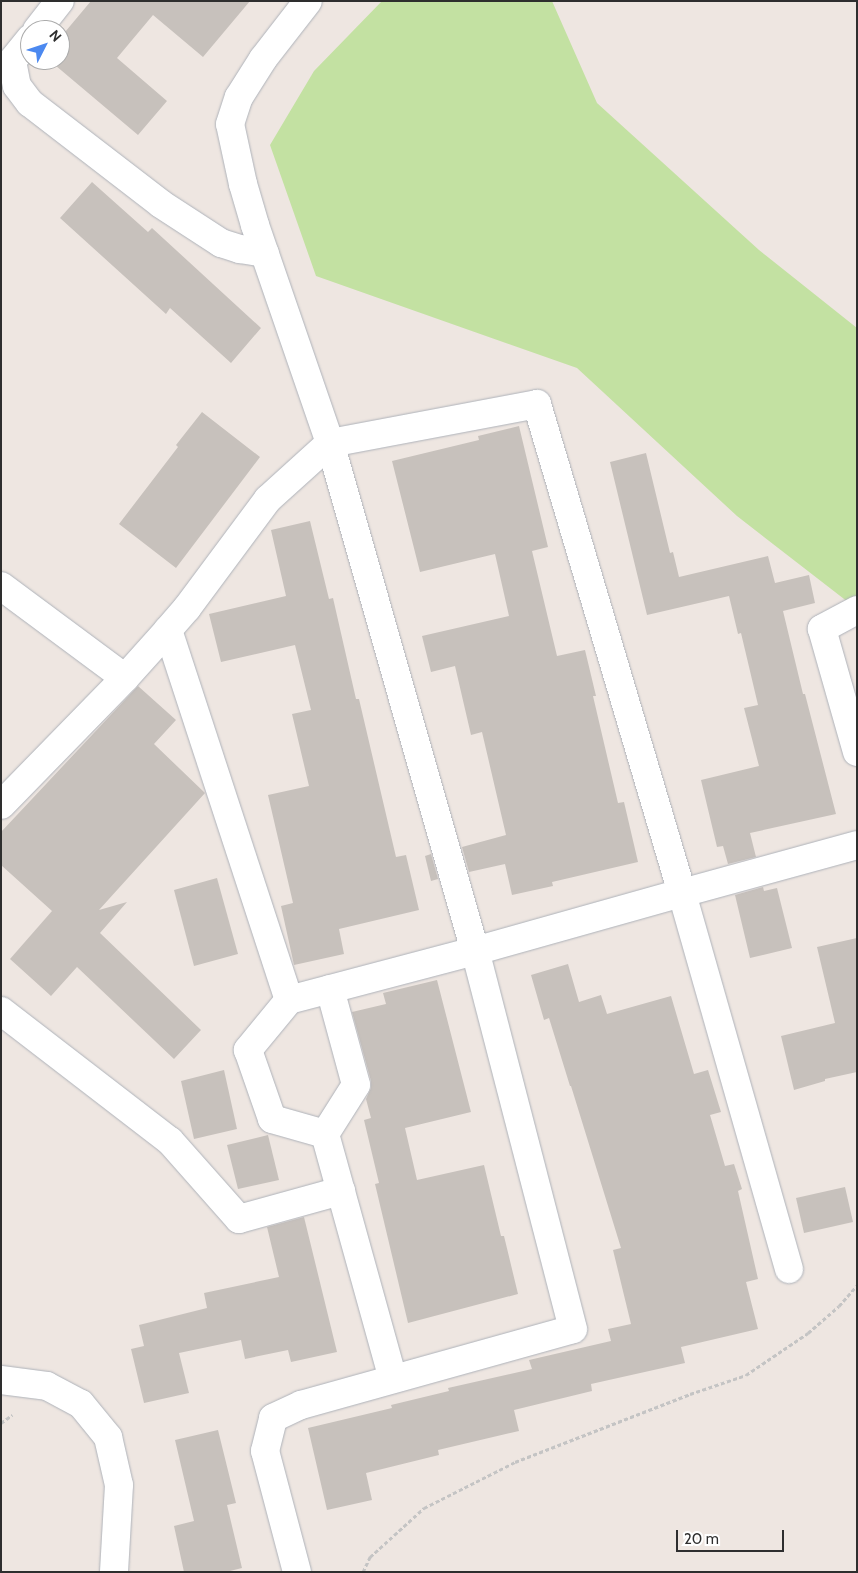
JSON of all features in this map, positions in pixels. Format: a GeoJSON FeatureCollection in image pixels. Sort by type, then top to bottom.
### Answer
{"type":"FeatureCollection","features":[{"type":"Feature","properties":{"kind":"street"},"geometry":{"type":"LineString","coordinates":[[45,20],[60,1]]}},
{"type":"Feature","properties":{"kind":"street"},"geometry":{"type":"LineString","coordinates":[[297,1572],[265,1451],[273,1418],[301,1405],[573,1329],[475,951],[330,443],[243,184],[230,124],[239,97],[263,59],[308,1]]}},
{"type":"Feature","properties":{"kind":"street"},"geometry":{"type":"LineString","coordinates":[[20,51],[12,61],[17,86],[30,103],[161,204],[221,243],[240,249],[265,253]]}},
{"type":"Feature","properties":{"kind":"street"},"geometry":{"type":"LineString","coordinates":[[1,805],[125,678],[168,630],[187,608],[268,499],[330,443],[537,404],[682,894],[789,1269]]}},
{"type":"Feature","properties":{"kind":"street"},"geometry":{"type":"LineString","coordinates":[[1,586],[125,678]]}},
{"type":"Feature","properties":{"kind":"street"},"geometry":{"type":"LineString","coordinates":[[857,610],[822,629],[857,752]]}},
{"type":"Feature","properties":{"kind":"street"},"geometry":{"type":"LineString","coordinates":[[168,630],[289,1000]]}},
{"type":"Feature","properties":{"kind":"street"},"geometry":{"type":"LineString","coordinates":[[325,1134],[272,1119],[248,1050],[289,1000],[475,951],[857,845]]}},
{"type":"Feature","properties":{"kind":"street"},"geometry":{"type":"LineString","coordinates":[[330,989],[356,1085],[325,1134],[393,1379]]}},
{"type":"Feature","properties":{"kind":"street"},"geometry":{"type":"LineString","coordinates":[[1,1011],[170,1141],[238,1219],[340,1191]]}},
{"type":"Feature","properties":{"kind":"street"},"geometry":{"type":"LineString","coordinates":[[1,1380],[47,1386],[82,1404],[108,1437],[119,1485],[114,1572]]}},
{"type":"Feature","properties":{"kind":"path"},"geometry":{"type":"LineString","coordinates":[[363,1572],[370,1558],[424,1508],[515,1462],[690,1394],[746,1376],[808,1334],[839,1306],[857,1285]]}},
{"type":"Feature","properties":{"kind":"green space"},"geometry":{"type":"Polygon","coordinates":[[[382,1],[552,1],[597,103],[759,250],[857,328],[857,609],[737,516],[577,368],[316,276],[270,145],[314,71],[382,1]]]}},
{"type":"Feature","properties":{"kind":"building"},"geometry":{"type":"Polygon","coordinates":[[[91,1],[250,1],[203,57],[153,15],[117,58],[167,101],[138,135],[61,70],[70,70],[70,26],[91,1]]]}},
{"type":"Feature","properties":{"kind":"building"},"geometry":{"type":"Polygon","coordinates":[[[92,182],[148,232],[152,228],[261,328],[231,363],[170,308],[166,314],[60,218],[92,182]]]}},
{"type":"Feature","properties":{"kind":"building"},"geometry":{"type":"Polygon","coordinates":[[[202,412],[260,457],[176,568],[119,524],[178,447],[176,445],[202,412]]]}},
{"type":"Feature","properties":{"kind":"building"},"geometry":{"type":"Polygon","coordinates":[[[519,426],[548,547],[532,551],[557,656],[585,650],[596,696],[593,696],[618,803],[624,802],[638,862],[552,882],[553,886],[512,895],[505,864],[469,872],[462,847],[506,835],[482,732],[471,735],[455,666],[431,672],[422,636],[509,616],[495,554],[420,572],[392,461],[479,440],[478,436],[519,426]]]}},
{"type":"Feature","properties":{"kind":"building"},"geometry":{"type":"Polygon","coordinates":[[[646,453],[670,553],[673,552],[679,577],[768,556],[775,583],[809,575],[815,603],[783,611],[803,694],[805,694],[836,814],[750,833],[756,857],[728,864],[723,846],[717,847],[701,780],[759,766],[744,708],[758,705],[741,633],[738,634],[729,596],[647,615],[610,462],[646,453]]]}},
{"type":"Feature","properties":{"kind":"building"},"geometry":{"type":"Polygon","coordinates":[[[310,521],[329,599],[333,598],[356,699],[359,699],[396,857],[406,855],[419,910],[339,929],[344,954],[294,965],[281,906],[293,903],[268,795],[309,786],[292,714],[311,710],[295,645],[221,662],[209,614],[286,596],[271,530],[310,521]]]}},
{"type":"Feature","properties":{"kind":"building"},"geometry":{"type":"Polygon","coordinates":[[[138,686],[176,720],[154,744],[205,793],[99,910],[127,902],[100,933],[201,1030],[174,1059],[77,967],[51,996],[10,959],[52,911],[1,865],[1,832],[138,686]]]}},
{"type":"Feature","properties":{"kind":"building"},"geometry":{"type":"Polygon","coordinates":[[[431,854],[438,879],[431,881],[425,856],[431,854]]]}},
{"type":"Feature","properties":{"kind":"building"},"geometry":{"type":"Polygon","coordinates":[[[217,878],[238,954],[194,966],[174,890],[217,878]]]}},
{"type":"Feature","properties":{"kind":"building"},"geometry":{"type":"Polygon","coordinates":[[[763,887],[764,891],[777,888],[792,948],[750,958],[735,895],[763,887]]]}},
{"type":"Feature","properties":{"kind":"building"},"geometry":{"type":"Polygon","coordinates":[[[857,938],[857,1072],[825,1079],[825,1081],[794,1090],[781,1036],[835,1023],[817,947],[857,938]]]}},
{"type":"Feature","properties":{"kind":"building"},"geometry":{"type":"Polygon","coordinates":[[[568,964],[579,1002],[601,995],[607,1014],[671,996],[694,1074],[708,1070],[721,1112],[710,1115],[725,1166],[734,1164],[742,1189],[738,1191],[758,1279],[746,1282],[758,1329],[681,1347],[685,1363],[591,1384],[592,1391],[514,1410],[519,1431],[438,1450],[439,1455],[366,1473],[372,1500],[327,1510],[308,1428],[392,1408],[391,1405],[449,1391],[448,1388],[532,1369],[529,1360],[611,1341],[608,1329],[631,1324],[613,1250],[621,1248],[549,1018],[544,1020],[531,975],[568,964]]]}},
{"type":"Feature","properties":{"kind":"building"},"geometry":{"type":"Polygon","coordinates":[[[437,980],[471,1112],[405,1128],[417,1180],[484,1165],[501,1236],[504,1236],[518,1294],[408,1323],[375,1184],[379,1183],[364,1120],[371,1118],[366,1099],[371,1088],[371,1081],[352,1012],[386,1004],[383,993],[437,980]]]}},
{"type":"Feature","properties":{"kind":"building"},"geometry":{"type":"Polygon","coordinates":[[[224,1070],[237,1129],[194,1139],[181,1081],[224,1070]]]}},
{"type":"Feature","properties":{"kind":"building"},"geometry":{"type":"Polygon","coordinates":[[[268,1135],[279,1180],[238,1189],[227,1145],[268,1135]]]}},
{"type":"Feature","properties":{"kind":"building"},"geometry":{"type":"Polygon","coordinates":[[[845,1187],[853,1222],[804,1233],[796,1198],[845,1187]]]}},
{"type":"Feature","properties":{"kind":"building"},"geometry":{"type":"Polygon","coordinates":[[[304,1217],[337,1352],[291,1362],[288,1350],[245,1359],[241,1340],[179,1353],[189,1393],[144,1403],[131,1349],[144,1346],[139,1325],[207,1308],[204,1293],[279,1277],[267,1227],[304,1217]]]}},
{"type":"Feature","properties":{"kind":"building"},"geometry":{"type":"Polygon","coordinates":[[[218,1430],[236,1503],[227,1505],[242,1568],[226,1572],[184,1572],[174,1526],[194,1521],[175,1440],[218,1430]]]}}]}
